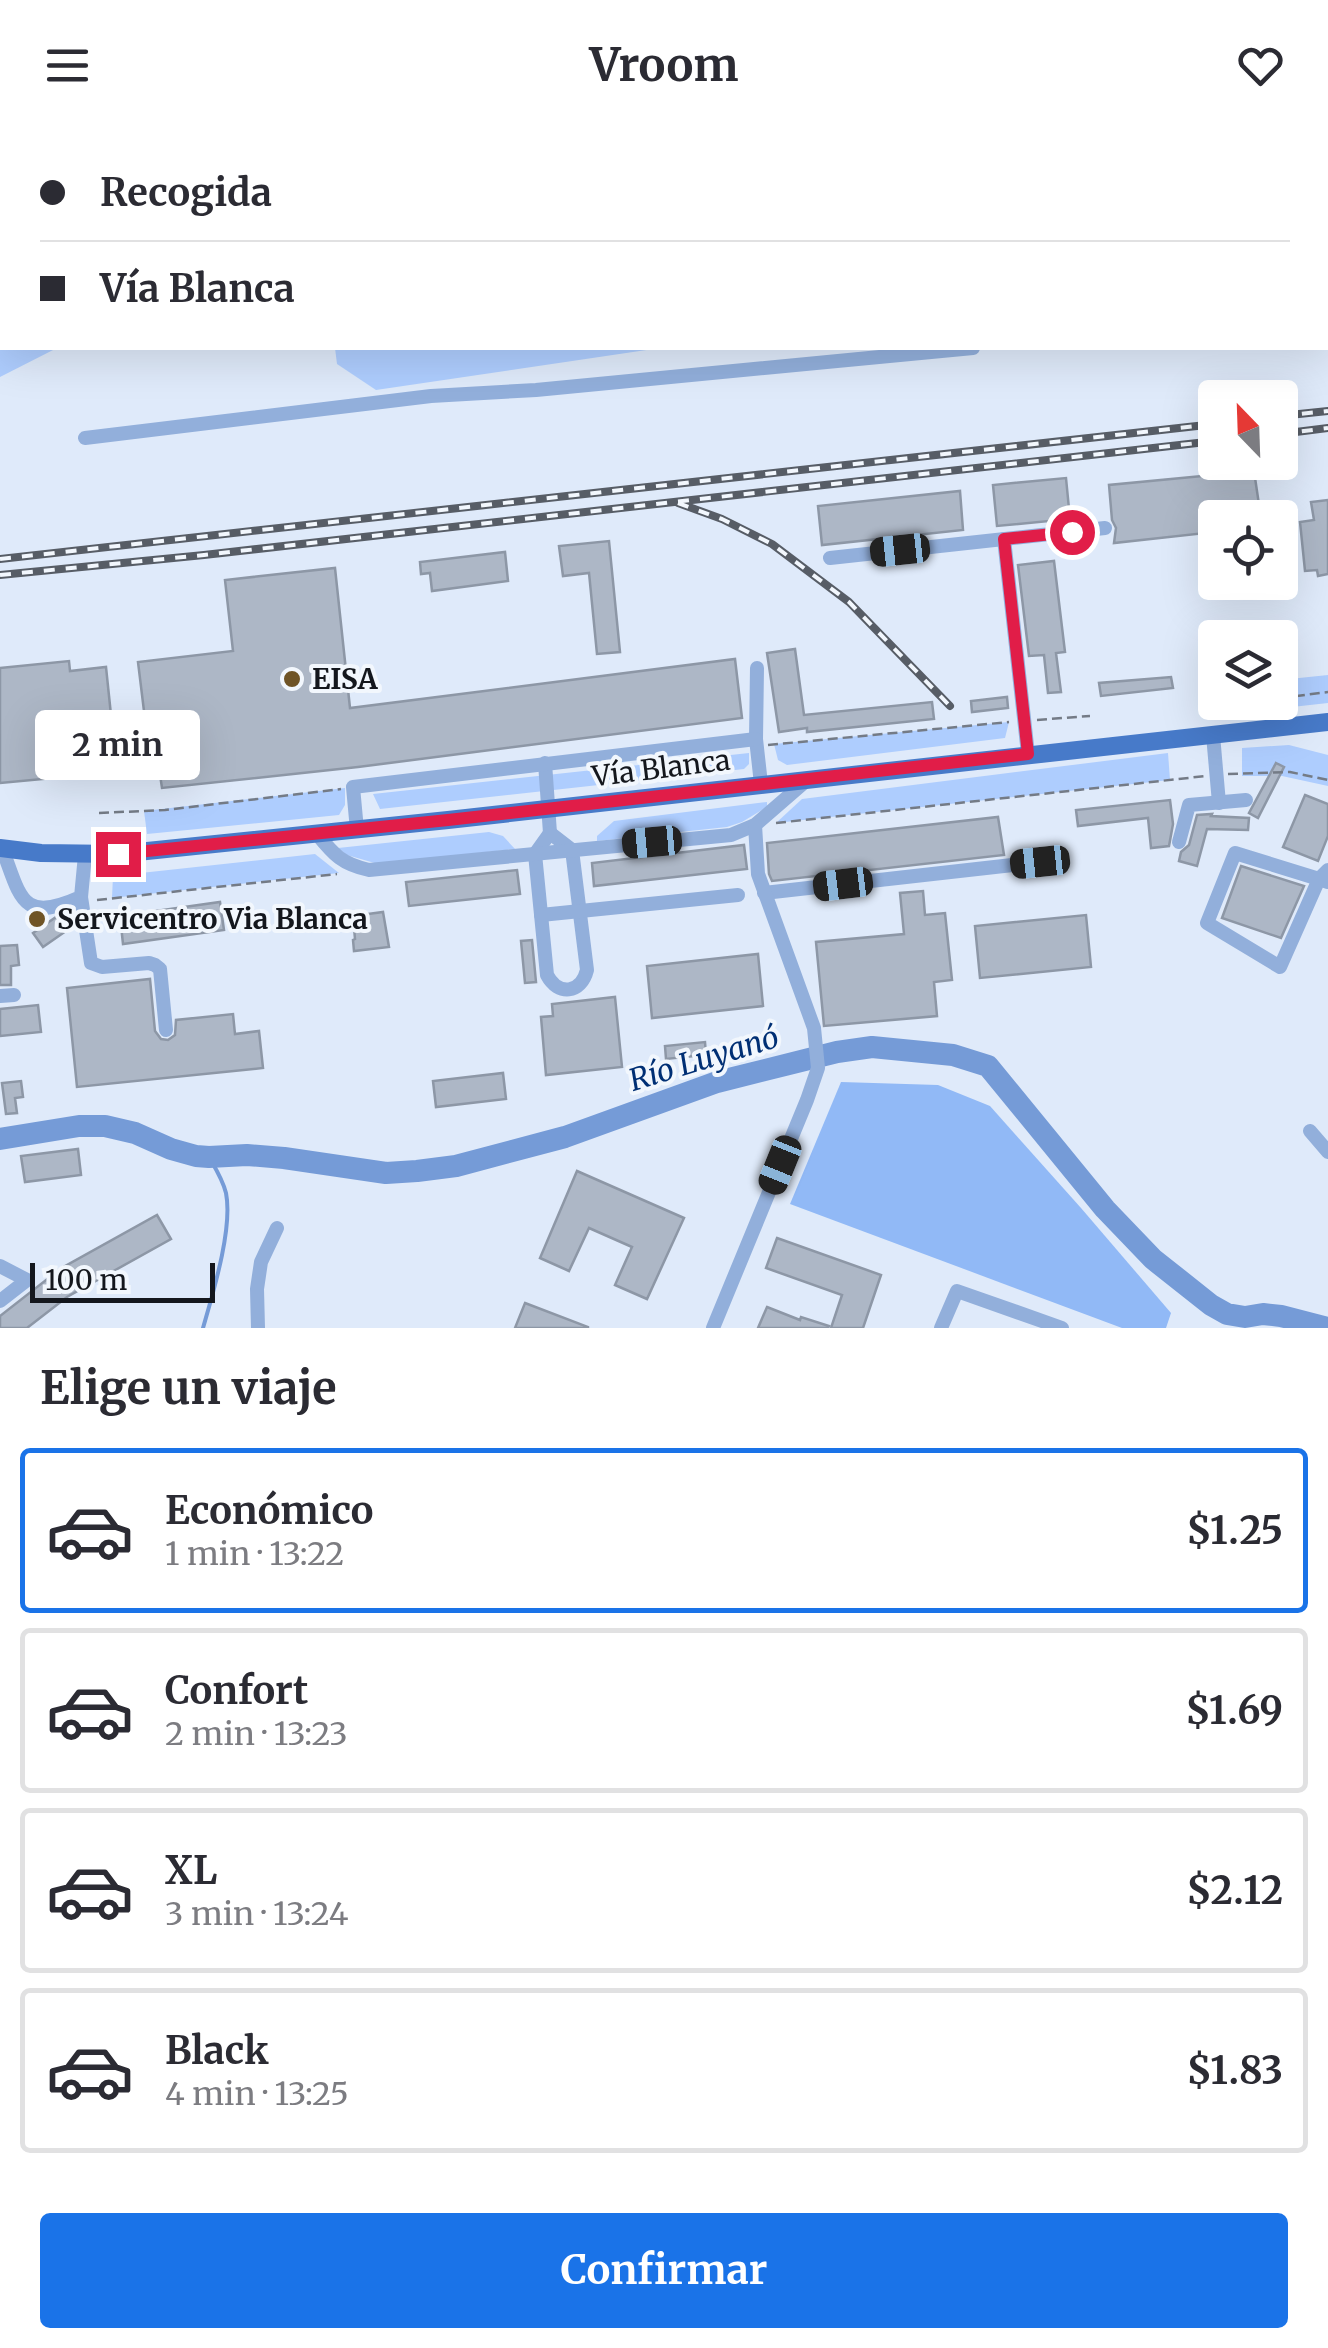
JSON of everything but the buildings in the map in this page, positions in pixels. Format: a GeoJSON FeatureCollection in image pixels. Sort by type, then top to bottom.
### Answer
{"type":"FeatureCollection","features":[{"type":"Feature","properties":{"kind":"main road","name":"Vía Blanca"},"geometry":{"type":"LineString","coordinates":[[1,848],[118,854],[1328,722]]}},
{"type":"Feature","properties":{"kind":"main road"},"geometry":{"type":"LineString","coordinates":[[1305,725],[1328,736]]}},
{"type":"Feature","properties":{"kind":"street"},"geometry":{"type":"LineString","coordinates":[[85,438],[431,396],[536,390],[952,350]]}},
{"type":"Feature","properties":{"kind":"street"},"geometry":{"type":"LineString","coordinates":[[830,558],[1105,528]]}},
{"type":"Feature","properties":{"kind":"street"},"geometry":{"type":"LineString","coordinates":[[1004,539],[1028,754]]}},
{"type":"Feature","properties":{"kind":"street"},"geometry":{"type":"LineString","coordinates":[[757,668],[756,743],[761,784]]}},
{"type":"Feature","properties":{"kind":"street"},"geometry":{"type":"LineString","coordinates":[[1213,735],[1219,803]]}},
{"type":"Feature","properties":{"kind":"street"},"geometry":{"type":"LineString","coordinates":[[357,830],[354,787],[545,763],[756,743]]}},
{"type":"Feature","properties":{"kind":"street"},"geometry":{"type":"LineString","coordinates":[[545,763],[550,834],[535,854],[547,975],[554,986],[572,990],[583,982],[588,970],[572,850],[550,834]]}},
{"type":"Feature","properties":{"kind":"street"},"geometry":{"type":"LineString","coordinates":[[317,834],[350,866],[369,870],[731,834],[755,826],[808,779]]}},
{"type":"Feature","properties":{"kind":"street"},"geometry":{"type":"LineString","coordinates":[[1180,842],[1189,805],[1246,800]]}},
{"type":"Feature","properties":{"kind":"street"},"geometry":{"type":"LineString","coordinates":[[712,1328],[818,1068],[814,1028],[758,874],[755,826]]}},
{"type":"Feature","properties":{"kind":"street"},"geometry":{"type":"LineString","coordinates":[[1,848],[26,904],[47,910],[82,902]]}},
{"type":"Feature","properties":{"kind":"street"},"geometry":{"type":"LineString","coordinates":[[1235,852],[1325,877],[1280,967],[1206,922],[1235,852]]}},
{"type":"Feature","properties":{"kind":"street"},"geometry":{"type":"LineString","coordinates":[[85,855],[82,902],[91,963],[155,964],[160,970],[166,1030]]}},
{"type":"Feature","properties":{"kind":"street"},"geometry":{"type":"LineString","coordinates":[[764,893],[1040,862]]}},
{"type":"Feature","properties":{"kind":"street"},"geometry":{"type":"LineString","coordinates":[[541,915],[738,895]]}},
{"type":"Feature","properties":{"kind":"street"},"geometry":{"type":"LineString","coordinates":[[1310,1132],[1328,1152]]}},
{"type":"Feature","properties":{"kind":"street"},"geometry":{"type":"LineString","coordinates":[[258,1328],[257,1289],[262,1262],[277,1228]]}},
{"type":"Feature","properties":{"kind":"street"},"geometry":{"type":"LineString","coordinates":[[0,1266],[27,1280],[0,1302]]}},
{"type":"Feature","properties":{"kind":"street"},"geometry":{"type":"LineString","coordinates":[[942,1328],[957,1291],[1062,1328]]}},
{"type":"Feature","properties":{"kind":"path"},"geometry":{"type":"LineString","coordinates":[[1298,696],[1328,692]]}},
{"type":"Feature","properties":{"kind":"path"},"geometry":{"type":"LineString","coordinates":[[756,743],[1090,716]]}},
{"type":"Feature","properties":{"kind":"path"},"geometry":{"type":"LineString","coordinates":[[755,826],[1254,772],[1290,772],[1328,780]]}},
{"type":"Feature","properties":{"kind":"path"},"geometry":{"type":"LineString","coordinates":[[99,812],[165,810],[354,787]]}},
{"type":"Feature","properties":{"kind":"path"},"geometry":{"type":"LineString","coordinates":[[82,902],[339,873]]}},
{"type":"Feature","properties":{"kind":"shaded area"},"geometry":{"type":"Polygon","coordinates":[[[0,350],[53,350],[0,377],[0,350]]]}},
{"type":"Feature","properties":{"kind":"shaded area"},"geometry":{"type":"Polygon","coordinates":[[[335,350],[646,350],[376,390],[337,364],[335,350]]]}},
{"type":"Feature","properties":{"kind":"shaded area"},"geometry":{"type":"Polygon","coordinates":[[[1328,675],[1328,703],[1298,706],[1298,678],[1328,675]]]}},
{"type":"Feature","properties":{"kind":"shaded area"},"geometry":{"type":"Polygon","coordinates":[[[1009,722],[1005,738],[787,765],[778,760],[774,744],[1009,722]]]}},
{"type":"Feature","properties":{"kind":"shaded area"},"geometry":{"type":"Polygon","coordinates":[[[1289,745],[1328,755],[1328,786],[1282,776],[1242,776],[1242,748],[1289,745]]]}},
{"type":"Feature","properties":{"kind":"shaded area"},"geometry":{"type":"Polygon","coordinates":[[[749,753],[749,764],[744,769],[380,809],[373,794],[749,753]]]}},
{"type":"Feature","properties":{"kind":"shaded area"},"geometry":{"type":"Polygon","coordinates":[[[1168,753],[1170,780],[776,823],[802,799],[1168,753]]]}},
{"type":"Feature","properties":{"kind":"shaded area"},"geometry":{"type":"Polygon","coordinates":[[[345,788],[345,805],[339,815],[147,834],[144,811],[345,788]]]}},
{"type":"Feature","properties":{"kind":"shaded area"},"geometry":{"type":"Polygon","coordinates":[[[767,802],[767,807],[727,827],[597,841],[597,836],[614,821],[767,802]]]}},
{"type":"Feature","properties":{"kind":"shaded area"},"geometry":{"type":"Polygon","coordinates":[[[489,832],[503,836],[515,849],[378,864],[347,855],[338,848],[489,832]]]}},
{"type":"Feature","properties":{"kind":"shaded area"},"geometry":{"type":"Polygon","coordinates":[[[315,854],[339,873],[112,898],[113,876],[315,854]]]}},
{"type":"Feature","properties":{"kind":"shaded area"},"geometry":{"type":"Polygon","coordinates":[[[841,1082],[938,1085],[990,1106],[1171,1313],[1166,1328],[1122,1328],[790,1204],[841,1082]]]}},
{"type":"Feature","properties":{"kind":"waterway","name":"Río Luyanó"},"geometry":{"type":"LineString","coordinates":[[0,1139],[79,1126],[105,1126],[196,1156],[247,1155],[386,1173],[417,1171],[456,1166],[565,1137],[717,1082],[837,1052],[872,1047],[953,1055],[988,1066],[1105,1209],[1153,1259],[1211,1305],[1227,1314],[1281,1316],[1328,1328]]}},
{"type":"Feature","properties":{"kind":"waterway"},"geometry":{"type":"LineString","coordinates":[[203,1328],[227,1224],[226,1193],[209,1157]]}},
{"type":"Feature","properties":{"kind":"railway"},"geometry":{"type":"LineString","coordinates":[[1298,414],[1328,411]]}},
{"type":"Feature","properties":{"kind":"railway"},"geometry":{"type":"LineString","coordinates":[[0,559],[1198,426]]}},
{"type":"Feature","properties":{"kind":"railway"},"geometry":{"type":"LineString","coordinates":[[1298,432],[1328,428]]}},
{"type":"Feature","properties":{"kind":"railway"},"geometry":{"type":"LineString","coordinates":[[0,575],[1198,443]]}},
{"type":"Feature","properties":{"kind":"railway"},"geometry":{"type":"LineString","coordinates":[[678,503],[772,544],[849,602],[950,706]]}},
{"type":"Feature","properties":{"kind":"place","name":"EISA"},"geometry":{"type":"Point","coordinates":[292,679]}},
{"type":"Feature","properties":{"kind":"place","name":"Servicentro Via Blanca"},"geometry":{"type":"Point","coordinates":[37,919]}},
{"type":"Feature","properties":{"kind":"route"},"geometry":{"type":"LineString","coordinates":[[118,854],[1028,754],[1004,539],[1072,532]]}}]}
